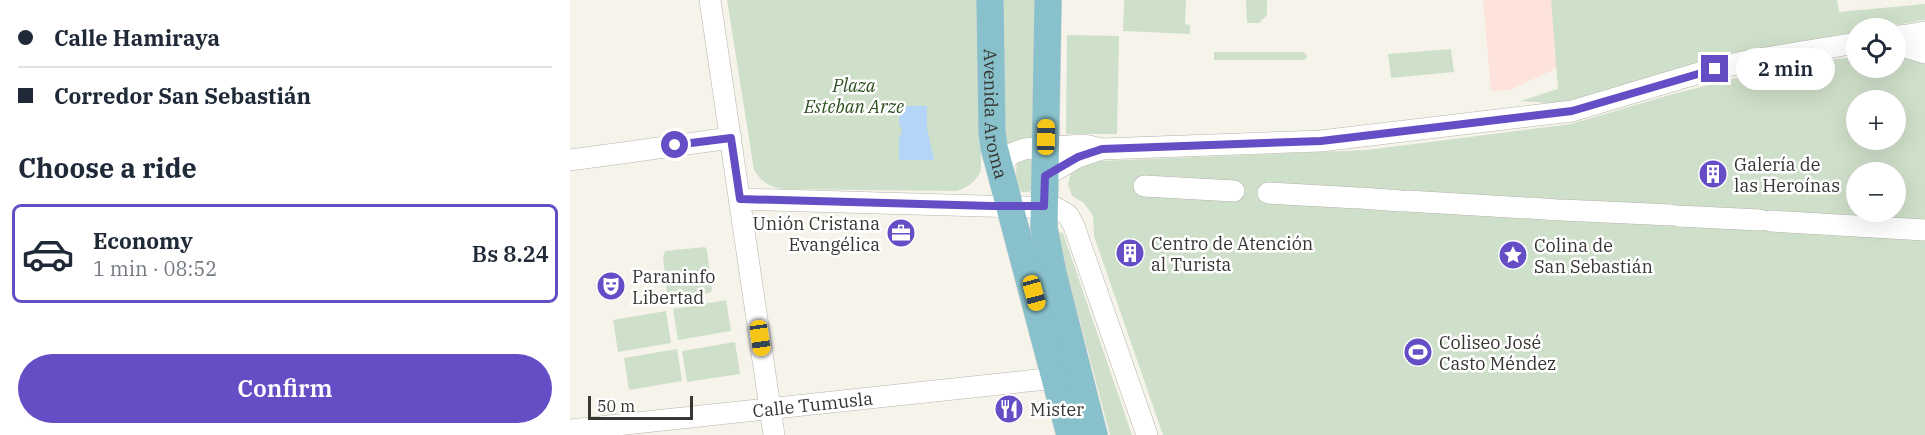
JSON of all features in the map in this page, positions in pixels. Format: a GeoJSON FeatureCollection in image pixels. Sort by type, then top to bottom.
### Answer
{"type":"FeatureCollection","features":[{"type":"Feature","properties":{"kind":"main road","name":"Avenida Aroma"},"geometry":{"type":"LineString","coordinates":[[990,0],[992,132],[998,169],[1070,435]]}},
{"type":"Feature","properties":{"kind":"main road"},"geometry":{"type":"LineString","coordinates":[[1048,0],[1044,228],[1053,273],[1094,435]]}},
{"type":"Feature","properties":{"kind":"street"},"geometry":{"type":"LineString","coordinates":[[710,0],[774,435]]}},
{"type":"Feature","properties":{"kind":"street"},"geometry":{"type":"LineString","coordinates":[[1906,35],[1925,32]]}},
{"type":"Feature","properties":{"kind":"street"},"geometry":{"type":"LineString","coordinates":[[998,169],[1017,150],[1084,145],[1102,149],[1321,141],[1572,111],[1747,61],[1846,45]]}},
{"type":"Feature","properties":{"kind":"street"},"geometry":{"type":"LineString","coordinates":[[1906,45],[1925,53]]}},
{"type":"Feature","properties":{"kind":"street"},"geometry":{"type":"LineString","coordinates":[[570,160],[731,138]]}},
{"type":"Feature","properties":{"kind":"street"},"geometry":{"type":"LineString","coordinates":[[1045,176],[1078,157],[1102,149]]}},
{"type":"Feature","properties":{"kind":"street"},"geometry":{"type":"LineString","coordinates":[[1144,186],[1925,230]]}},
{"type":"Feature","properties":{"kind":"street"},"geometry":{"type":"LineString","coordinates":[[740,199],[1056,208],[1068,216],[1074,225],[1147,435]]}},
{"type":"Feature","properties":{"kind":"street","name":"Calle Tumusla"},"geometry":{"type":"LineString","coordinates":[[570,430],[1056,378]]}},
{"type":"Feature","properties":{"kind":"shaded area"},"geometry":{"type":"Polygon","coordinates":[[[1483,0],[1551,0],[1557,68],[1510,90],[1491,91],[1483,0]]]}},
{"type":"Feature","properties":{"kind":"green space","name":"Plaza Esteban Arze"},"geometry":{"type":"Polygon","coordinates":[[[727,0],[981,0],[981,171],[971,184],[956,191],[781,189],[765,182],[754,170],[727,0]]]}},
{"type":"Feature","properties":{"kind":"green space"},"geometry":{"type":"Polygon","coordinates":[[[1000,0],[1039,0],[1037,139],[1006,148],[1000,0]]]}},
{"type":"Feature","properties":{"kind":"green space"},"geometry":{"type":"Polygon","coordinates":[[[1124,0],[1186,0],[1185,24],[1190,25],[1190,34],[1123,31],[1124,0]]]}},
{"type":"Feature","properties":{"kind":"green space"},"geometry":{"type":"Polygon","coordinates":[[[1246,0],[1267,0],[1267,15],[1259,23],[1247,23],[1246,0]]]}},
{"type":"Feature","properties":{"kind":"green space"},"geometry":{"type":"Polygon","coordinates":[[[1551,0],[1837,0],[1839,12],[1925,4],[1925,20],[1906,23],[1906,18],[1846,18],[1846,34],[1745,51],[1562,104],[1520,101],[1558,89],[1551,0]]]}},
{"type":"Feature","properties":{"kind":"green space"},"geometry":{"type":"Polygon","coordinates":[[[1067,35],[1119,36],[1117,134],[1066,134],[1067,35]]]}},
{"type":"Feature","properties":{"kind":"green space"},"geometry":{"type":"Polygon","coordinates":[[[1451,49],[1454,72],[1391,78],[1388,54],[1451,49]]]}},
{"type":"Feature","properties":{"kind":"green space"},"geometry":{"type":"Polygon","coordinates":[[[1214,52],[1303,52],[1307,57],[1304,60],[1214,60],[1214,52]]]}},
{"type":"Feature","properties":{"kind":"green space","name":"Colina de San Sebastián"},"geometry":{"type":"Polygon","coordinates":[[[1906,57],[1925,60],[1925,435],[1163,435],[1094,236],[1093,216],[1084,203],[1072,196],[1068,184],[1071,173],[1077,167],[1098,161],[1367,150],[1571,124],[1673,94],[1796,63],[1846,58],[1846,78],[1906,78],[1906,57]]]}},
{"type":"Feature","properties":{"kind":"green space"},"geometry":{"type":"Polygon","coordinates":[[[1026,158],[1032,159],[1034,189],[1022,192],[1015,185],[1017,162],[1026,158]]]}},
{"type":"Feature","properties":{"kind":"green space"},"geometry":{"type":"Polygon","coordinates":[[[1059,232],[1063,233],[1132,435],[1110,435],[1059,242],[1059,232]]]}},
{"type":"Feature","properties":{"kind":"green space"},"geometry":{"type":"Polygon","coordinates":[[[705,247],[712,290],[709,293],[671,298],[667,295],[663,257],[665,251],[705,247]]]}},
{"type":"Feature","properties":{"kind":"green space"},"geometry":{"type":"Polygon","coordinates":[[[726,300],[731,331],[678,340],[673,309],[726,300]]]}},
{"type":"Feature","properties":{"kind":"green space"},"geometry":{"type":"Polygon","coordinates":[[[666,311],[671,343],[618,352],[613,320],[666,311]]]}},
{"type":"Feature","properties":{"kind":"green space"},"geometry":{"type":"Polygon","coordinates":[[[735,342],[740,374],[687,382],[682,351],[735,342]]]}},
{"type":"Feature","properties":{"kind":"green space"},"geometry":{"type":"Polygon","coordinates":[[[677,349],[682,381],[629,390],[624,358],[677,349]]]}},
{"type":"Feature","properties":{"kind":"water"},"geometry":{"type":"Polygon","coordinates":[[[900,106],[927,106],[927,128],[934,160],[899,160],[899,139],[902,130],[899,124],[900,106]]]}},
{"type":"Feature","properties":{"kind":"place","name":"Galería de las Heroínas"},"geometry":{"type":"Point","coordinates":[1713,174]}},
{"type":"Feature","properties":{"kind":"place","name":"Unión Cristana Evangélica"},"geometry":{"type":"Point","coordinates":[901,233]}},
{"type":"Feature","properties":{"kind":"place","name":"Centro de Atención al Turista"},"geometry":{"type":"Point","coordinates":[1130,253]}},
{"type":"Feature","properties":{"kind":"place","name":"Colina de San Sebastián"},"geometry":{"type":"Point","coordinates":[1513,255]}},
{"type":"Feature","properties":{"kind":"place","name":"Paraninfo Libertad"},"geometry":{"type":"Point","coordinates":[611,286]}},
{"type":"Feature","properties":{"kind":"place","name":"Coliseo José Casto Méndez"},"geometry":{"type":"Point","coordinates":[1418,352]}},
{"type":"Feature","properties":{"kind":"place","name":"Mister"},"geometry":{"type":"Point","coordinates":[1009,409]}},
{"type":"Feature","properties":{"kind":"route"},"geometry":{"type":"LineString","coordinates":[[675,145],[731,138],[740,199],[1044,206],[1045,176],[1078,157],[1102,149],[1321,141],[1572,111],[1715,69]]}}]}
